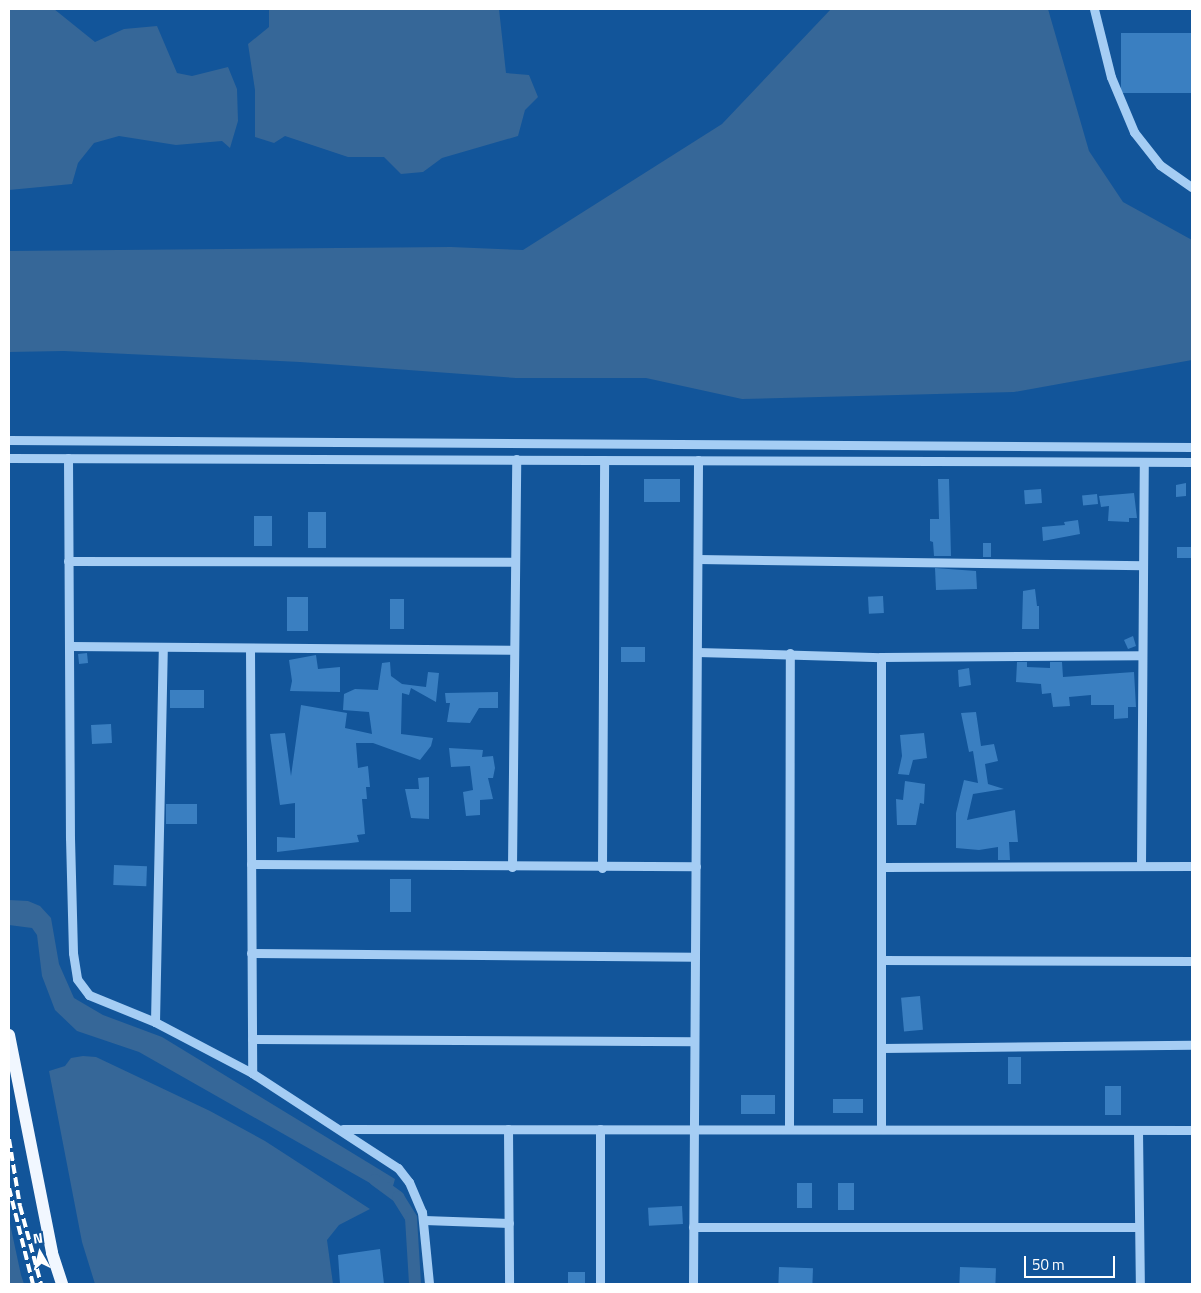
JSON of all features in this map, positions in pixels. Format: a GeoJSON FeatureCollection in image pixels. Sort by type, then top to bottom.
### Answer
{"type":"FeatureCollection","features":[{"type":"Feature","properties":{"kind":"main road"},"geometry":{"type":"LineString","coordinates":[[9,1035],[52,1253],[62,1284]]}},
{"type":"Feature","properties":{"kind":"street"},"geometry":{"type":"LineString","coordinates":[[1094,9],[1111,77],[1134,132],[1160,165],[1192,187]]}},
{"type":"Feature","properties":{"kind":"street"},"geometry":{"type":"LineString","coordinates":[[9,440],[1192,447]]}},
{"type":"Feature","properties":{"kind":"street"},"geometry":{"type":"LineString","coordinates":[[9,458],[1192,462]]}},
{"type":"Feature","properties":{"kind":"street"},"geometry":{"type":"LineString","coordinates":[[68,458],[74,970],[80,986],[89,995],[155,1022],[252,1073],[398,1168],[415,1193],[424,1220],[429,1284]]}},
{"type":"Feature","properties":{"kind":"street"},"geometry":{"type":"LineString","coordinates":[[512,867],[516,460]]}},
{"type":"Feature","properties":{"kind":"street"},"geometry":{"type":"LineString","coordinates":[[602,868],[604,460]]}},
{"type":"Feature","properties":{"kind":"street"},"geometry":{"type":"LineString","coordinates":[[693,1284],[698,460]]}},
{"type":"Feature","properties":{"kind":"street"},"geometry":{"type":"LineString","coordinates":[[1141,866],[1144,462]]}},
{"type":"Feature","properties":{"kind":"street"},"geometry":{"type":"LineString","coordinates":[[698,559],[1143,565]]}},
{"type":"Feature","properties":{"kind":"street"},"geometry":{"type":"LineString","coordinates":[[68,561],[515,562]]}},
{"type":"Feature","properties":{"kind":"street"},"geometry":{"type":"LineString","coordinates":[[70,646],[514,650]]}},
{"type":"Feature","properties":{"kind":"street"},"geometry":{"type":"LineString","coordinates":[[155,1022],[163,647]]}},
{"type":"Feature","properties":{"kind":"street"},"geometry":{"type":"LineString","coordinates":[[250,648],[252,1073]]}},
{"type":"Feature","properties":{"kind":"street"},"geometry":{"type":"LineString","coordinates":[[697,652],[881,656],[1142,655]]}},
{"type":"Feature","properties":{"kind":"street"},"geometry":{"type":"LineString","coordinates":[[789,1129],[790,653]]}},
{"type":"Feature","properties":{"kind":"street"},"geometry":{"type":"LineString","coordinates":[[881,656],[884,867],[882,1129]]}},
{"type":"Feature","properties":{"kind":"street"},"geometry":{"type":"LineString","coordinates":[[251,864],[602,868],[696,866]]}},
{"type":"Feature","properties":{"kind":"street"},"geometry":{"type":"LineString","coordinates":[[884,867],[1192,866]]}},
{"type":"Feature","properties":{"kind":"street"},"geometry":{"type":"LineString","coordinates":[[251,953],[695,957]]}},
{"type":"Feature","properties":{"kind":"street"},"geometry":{"type":"LineString","coordinates":[[882,960],[1192,961]]}},
{"type":"Feature","properties":{"kind":"street"},"geometry":{"type":"LineString","coordinates":[[252,1038],[694,1041]]}},
{"type":"Feature","properties":{"kind":"street"},"geometry":{"type":"LineString","coordinates":[[882,1048],[1192,1044]]}},
{"type":"Feature","properties":{"kind":"street"},"geometry":{"type":"LineString","coordinates":[[342,1130],[694,1128],[1192,1130]]}},
{"type":"Feature","properties":{"kind":"street"},"geometry":{"type":"LineString","coordinates":[[508,1129],[509,1284]]}},
{"type":"Feature","properties":{"kind":"street"},"geometry":{"type":"LineString","coordinates":[[600,1129],[600,1284]]}},
{"type":"Feature","properties":{"kind":"street"},"geometry":{"type":"LineString","coordinates":[[1138,1130],[1140,1284]]}},
{"type":"Feature","properties":{"kind":"street"},"geometry":{"type":"LineString","coordinates":[[424,1220],[508,1223]]}},
{"type":"Feature","properties":{"kind":"street"},"geometry":{"type":"LineString","coordinates":[[693,1226],[1138,1227]]}},
{"type":"Feature","properties":{"kind":"water"},"geometry":{"type":"Polygon","coordinates":[[[9,9],[54,9],[95,42],[124,29],[157,26],[177,73],[192,76],[228,67],[237,89],[238,121],[230,148],[222,141],[176,145],[119,136],[94,143],[78,163],[72,184],[9,190],[9,9]]]}},
{"type":"Feature","properties":{"kind":"water"},"geometry":{"type":"Polygon","coordinates":[[[269,9],[499,9],[506,73],[529,75],[538,97],[525,110],[518,136],[442,158],[423,172],[401,174],[384,157],[348,157],[285,136],[274,143],[255,137],[255,90],[248,44],[269,27],[269,9]]]}},
{"type":"Feature","properties":{"kind":"water"},"geometry":{"type":"Polygon","coordinates":[[[831,9],[1048,9],[1089,151],[1123,202],[1192,240],[1192,360],[1014,392],[742,399],[646,378],[516,378],[300,362],[64,351],[9,352],[9,251],[451,247],[523,250],[722,124],[831,9]]]}},
{"type":"Feature","properties":{"kind":"water"},"geometry":{"type":"Polygon","coordinates":[[[9,900],[28,901],[40,906],[51,918],[59,964],[74,998],[103,1015],[162,1037],[395,1179],[393,1186],[384,1191],[139,1052],[77,1031],[55,1010],[42,976],[37,935],[32,928],[9,925],[9,900]]]}},
{"type":"Feature","properties":{"kind":"water"},"geometry":{"type":"Polygon","coordinates":[[[83,1056],[96,1057],[210,1111],[265,1141],[370,1209],[339,1225],[327,1240],[333,1284],[95,1284],[82,1242],[49,1071],[65,1066],[71,1058],[83,1056]]]}},
{"type":"Feature","properties":{"kind":"water"},"geometry":{"type":"Polygon","coordinates":[[[9,1219],[21,1275],[24,1284],[9,1284],[9,1219]]]}},
{"type":"Feature","properties":{"kind":"building"},"geometry":{"type":"Polygon","coordinates":[[[1121,33],[1192,33],[1192,93],[1121,93],[1121,33]]]}},
{"type":"Feature","properties":{"kind":"building"},"geometry":{"type":"Polygon","coordinates":[[[644,479],[680,479],[680,502],[644,502],[644,479]]]}},
{"type":"Feature","properties":{"kind":"building"},"geometry":{"type":"Polygon","coordinates":[[[938,479],[949,479],[951,556],[934,556],[933,542],[930,541],[930,519],[939,519],[938,479]]]}},
{"type":"Feature","properties":{"kind":"building"},"geometry":{"type":"Polygon","coordinates":[[[1186,483],[1186,496],[1176,497],[1176,485],[1186,483]]]}},
{"type":"Feature","properties":{"kind":"building"},"geometry":{"type":"Polygon","coordinates":[[[1041,489],[1042,503],[1025,504],[1024,490],[1041,489]]]}},
{"type":"Feature","properties":{"kind":"building"},"geometry":{"type":"Polygon","coordinates":[[[1134,493],[1137,518],[1129,518],[1129,522],[1108,521],[1109,506],[1101,507],[1099,496],[1134,493]]]}},
{"type":"Feature","properties":{"kind":"building"},"geometry":{"type":"Polygon","coordinates":[[[1097,494],[1098,504],[1083,506],[1082,496],[1097,494]]]}},
{"type":"Feature","properties":{"kind":"building"},"geometry":{"type":"Polygon","coordinates":[[[308,512],[326,512],[326,548],[308,548],[308,512]]]}},
{"type":"Feature","properties":{"kind":"building"},"geometry":{"type":"Polygon","coordinates":[[[254,516],[272,516],[272,546],[254,546],[254,516]]]}},
{"type":"Feature","properties":{"kind":"building"},"geometry":{"type":"Polygon","coordinates":[[[1078,520],[1080,534],[1043,541],[1042,527],[1065,525],[1064,522],[1078,520]]]}},
{"type":"Feature","properties":{"kind":"building"},"geometry":{"type":"Polygon","coordinates":[[[983,543],[991,543],[991,557],[983,557],[983,543]]]}},
{"type":"Feature","properties":{"kind":"building"},"geometry":{"type":"Polygon","coordinates":[[[1177,547],[1192,547],[1192,558],[1177,558],[1177,547]]]}},
{"type":"Feature","properties":{"kind":"building"},"geometry":{"type":"Polygon","coordinates":[[[935,568],[976,571],[977,589],[936,590],[935,568]]]}},
{"type":"Feature","properties":{"kind":"building"},"geometry":{"type":"Polygon","coordinates":[[[1035,589],[1037,606],[1039,606],[1039,629],[1022,629],[1023,591],[1035,589]]]}},
{"type":"Feature","properties":{"kind":"building"},"geometry":{"type":"Polygon","coordinates":[[[883,596],[884,613],[869,614],[868,597],[883,596]]]}},
{"type":"Feature","properties":{"kind":"building"},"geometry":{"type":"Polygon","coordinates":[[[287,597],[308,597],[308,631],[287,631],[287,597]]]}},
{"type":"Feature","properties":{"kind":"building"},"geometry":{"type":"Polygon","coordinates":[[[390,599],[404,599],[404,629],[390,629],[390,599]]]}},
{"type":"Feature","properties":{"kind":"building"},"geometry":{"type":"Polygon","coordinates":[[[1133,636],[1136,646],[1128,649],[1124,640],[1133,636]]]}},
{"type":"Feature","properties":{"kind":"building"},"geometry":{"type":"Polygon","coordinates":[[[621,647],[645,647],[645,662],[621,662],[621,647]]]}},
{"type":"Feature","properties":{"kind":"building"},"geometry":{"type":"Polygon","coordinates":[[[87,653],[88,663],[79,664],[78,654],[87,653]]]}},
{"type":"Feature","properties":{"kind":"building"},"geometry":{"type":"Polygon","coordinates":[[[316,655],[318,669],[340,667],[340,692],[290,691],[292,681],[289,660],[316,655]]]}},
{"type":"Feature","properties":{"kind":"building"},"geometry":{"type":"Polygon","coordinates":[[[390,662],[391,676],[402,684],[426,687],[428,672],[439,673],[436,702],[411,688],[409,695],[402,693],[401,734],[433,738],[431,746],[420,760],[373,743],[356,743],[358,768],[368,766],[370,787],[366,787],[367,799],[362,799],[365,834],[357,835],[359,842],[277,852],[277,837],[295,838],[295,803],[280,805],[270,734],[285,733],[291,776],[301,705],[347,713],[345,728],[372,734],[369,712],[343,710],[344,694],[355,689],[378,690],[382,663],[390,662]]]}},
{"type":"Feature","properties":{"kind":"building"},"geometry":{"type":"Polygon","coordinates":[[[1017,662],[1027,662],[1027,667],[1050,668],[1050,662],[1062,662],[1063,677],[1134,672],[1136,707],[1128,707],[1128,718],[1114,719],[1114,705],[1091,705],[1091,695],[1069,697],[1070,706],[1053,707],[1051,693],[1042,694],[1041,684],[1016,682],[1017,662]]]}},
{"type":"Feature","properties":{"kind":"building"},"geometry":{"type":"Polygon","coordinates":[[[969,668],[971,685],[959,687],[958,670],[969,668]]]}},
{"type":"Feature","properties":{"kind":"building"},"geometry":{"type":"Polygon","coordinates":[[[170,690],[204,690],[204,708],[170,708],[170,690]]]}},
{"type":"Feature","properties":{"kind":"building"},"geometry":{"type":"Polygon","coordinates":[[[498,692],[498,708],[479,708],[470,723],[447,722],[450,703],[446,703],[445,693],[498,692]]]}},
{"type":"Feature","properties":{"kind":"building"},"geometry":{"type":"Polygon","coordinates":[[[976,712],[981,746],[994,744],[998,761],[985,764],[988,784],[1004,789],[973,794],[967,820],[1015,810],[1018,842],[1009,842],[1010,860],[998,860],[998,847],[979,850],[956,848],[956,813],[964,780],[978,783],[973,751],[969,752],[961,713],[976,712]]]}},
{"type":"Feature","properties":{"kind":"building"},"geometry":{"type":"Polygon","coordinates":[[[111,724],[112,743],[92,744],[91,725],[111,724]]]}},
{"type":"Feature","properties":{"kind":"building"},"geometry":{"type":"Polygon","coordinates":[[[924,733],[927,758],[913,760],[909,775],[898,774],[902,756],[900,735],[924,733]]]}},
{"type":"Feature","properties":{"kind":"building"},"geometry":{"type":"Polygon","coordinates":[[[449,748],[483,750],[482,757],[493,756],[495,768],[493,778],[488,778],[493,799],[480,800],[480,815],[466,816],[463,792],[473,790],[470,766],[451,767],[449,748]]]}},
{"type":"Feature","properties":{"kind":"building"},"geometry":{"type":"Polygon","coordinates":[[[429,777],[429,819],[411,818],[405,789],[419,789],[418,778],[429,777]]]}},
{"type":"Feature","properties":{"kind":"building"},"geometry":{"type":"Polygon","coordinates":[[[905,781],[925,784],[924,804],[920,803],[916,825],[897,825],[896,799],[903,800],[905,781]]]}},
{"type":"Feature","properties":{"kind":"building"},"geometry":{"type":"Polygon","coordinates":[[[166,804],[197,804],[197,824],[166,824],[166,804]]]}},
{"type":"Feature","properties":{"kind":"building"},"geometry":{"type":"Polygon","coordinates":[[[114,865],[147,866],[146,886],[113,885],[114,865]]]}},
{"type":"Feature","properties":{"kind":"building"},"geometry":{"type":"Polygon","coordinates":[[[390,879],[411,879],[411,912],[390,912],[390,879]]]}},
{"type":"Feature","properties":{"kind":"building"},"geometry":{"type":"Polygon","coordinates":[[[920,996],[923,1030],[904,1032],[901,998],[920,996]]]}},
{"type":"Feature","properties":{"kind":"building"},"geometry":{"type":"Polygon","coordinates":[[[1008,1057],[1021,1057],[1021,1084],[1008,1084],[1008,1057]]]}},
{"type":"Feature","properties":{"kind":"building"},"geometry":{"type":"Polygon","coordinates":[[[1105,1086],[1121,1086],[1121,1115],[1105,1115],[1105,1086]]]}},
{"type":"Feature","properties":{"kind":"building"},"geometry":{"type":"Polygon","coordinates":[[[741,1095],[775,1095],[775,1114],[741,1114],[741,1095]]]}},
{"type":"Feature","properties":{"kind":"building"},"geometry":{"type":"Polygon","coordinates":[[[833,1099],[863,1099],[863,1113],[833,1113],[833,1099]]]}},
{"type":"Feature","properties":{"kind":"building"},"geometry":{"type":"Polygon","coordinates":[[[797,1183],[812,1183],[812,1208],[797,1208],[797,1183]]]}},
{"type":"Feature","properties":{"kind":"building"},"geometry":{"type":"Polygon","coordinates":[[[838,1183],[854,1183],[854,1210],[838,1210],[838,1183]]]}},
{"type":"Feature","properties":{"kind":"building"},"geometry":{"type":"Polygon","coordinates":[[[682,1206],[683,1224],[649,1226],[648,1208],[682,1206]]]}},
{"type":"Feature","properties":{"kind":"building"},"geometry":{"type":"Polygon","coordinates":[[[380,1249],[384,1284],[340,1284],[338,1255],[380,1249]]]}},
{"type":"Feature","properties":{"kind":"building"},"geometry":{"type":"Polygon","coordinates":[[[779,1267],[813,1268],[812,1284],[778,1284],[779,1267]]]}},
{"type":"Feature","properties":{"kind":"building"},"geometry":{"type":"Polygon","coordinates":[[[960,1267],[996,1268],[995,1284],[959,1284],[960,1267]]]}},
{"type":"Feature","properties":{"kind":"building"},"geometry":{"type":"Polygon","coordinates":[[[568,1272],[585,1272],[585,1284],[568,1284],[568,1272]]]}},
{"type":"Feature","properties":{"kind":"waterway"},"geometry":{"type":"LineString","coordinates":[[375,1180],[398,1197],[411,1218],[415,1284]]}},
{"type":"Feature","properties":{"kind":"railway"},"geometry":{"type":"LineString","coordinates":[[9,1139],[20,1206],[41,1284]]}},
{"type":"Feature","properties":{"kind":"railway"},"geometry":{"type":"LineString","coordinates":[[9,1188],[33,1284]]}}]}
